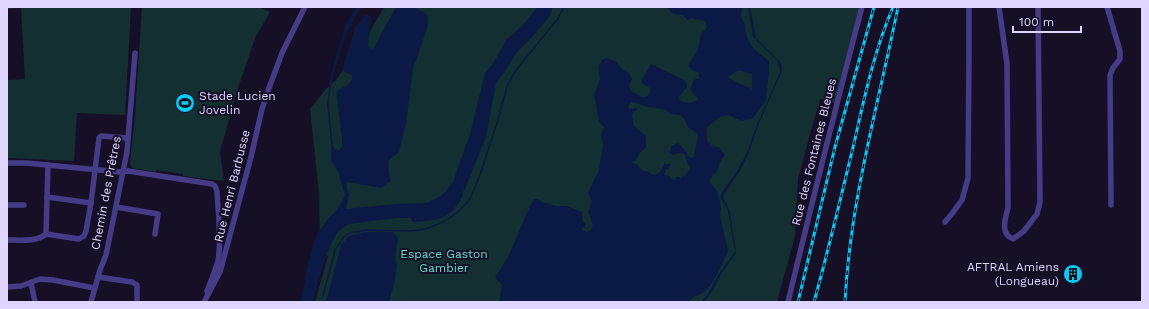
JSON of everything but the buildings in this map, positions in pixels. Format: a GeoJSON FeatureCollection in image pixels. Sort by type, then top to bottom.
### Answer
{"type":"FeatureCollection","features":[{"type":"Feature","properties":{"kind":"street","name":"Rue Henri Barbusse"},"geometry":{"type":"LineString","coordinates":[[204,302],[220,272],[251,158],[262,109],[269,88],[282,53],[304,7]]}},
{"type":"Feature","properties":{"kind":"street","name":"Rue des Fontaines Bleues"},"geometry":{"type":"LineString","coordinates":[[788,302],[862,7]]}},
{"type":"Feature","properties":{"kind":"street"},"geometry":{"type":"LineString","coordinates":[[945,222],[962,200],[968,178],[969,7]]}},
{"type":"Feature","properties":{"kind":"street"},"geometry":{"type":"LineString","coordinates":[[999,7],[1007,72],[1008,208],[1004,230],[1008,237],[1013,239],[1024,231],[1038,214],[1040,202],[1038,7]]}},
{"type":"Feature","properties":{"kind":"street"},"geometry":{"type":"LineString","coordinates":[[1107,7],[1120,51],[1120,59],[1110,75],[1111,206]]}},
{"type":"Feature","properties":{"kind":"street","name":"Chemin des Prêtres"},"geometry":{"type":"LineString","coordinates":[[91,302],[94,288],[106,255],[127,152],[135,53]]}},
{"type":"Feature","properties":{"kind":"street"},"geometry":{"type":"LineString","coordinates":[[46,234],[79,239],[84,236],[91,203],[99,138],[101,136],[128,138]]}},
{"type":"Feature","properties":{"kind":"street"},"geometry":{"type":"LineString","coordinates":[[7,163],[128,171],[212,184],[215,186],[217,192],[220,236],[217,263],[207,291],[208,294]]}},
{"type":"Feature","properties":{"kind":"street"},"geometry":{"type":"LineString","coordinates":[[7,240],[42,238],[46,234],[48,165]]}},
{"type":"Feature","properties":{"kind":"street"},"geometry":{"type":"LineString","coordinates":[[47,197],[91,203]]}},
{"type":"Feature","properties":{"kind":"street"},"geometry":{"type":"LineString","coordinates":[[7,205],[24,205]]}},
{"type":"Feature","properties":{"kind":"street"},"geometry":{"type":"LineString","coordinates":[[116,207],[158,214],[155,234]]}},
{"type":"Feature","properties":{"kind":"street"},"geometry":{"type":"LineString","coordinates":[[98,277],[132,282],[137,285],[137,302]]}},
{"type":"Feature","properties":{"kind":"street"},"geometry":{"type":"LineString","coordinates":[[7,287],[20,286],[40,279],[54,280],[94,288]]}},
{"type":"Feature","properties":{"kind":"street"},"geometry":{"type":"LineString","coordinates":[[31,283],[35,302]]}},
{"type":"Feature","properties":{"kind":"green space"},"geometry":{"type":"Polygon","coordinates":[[[7,7],[131,7],[125,115],[77,113],[74,161],[7,158],[7,80],[25,79],[21,8],[7,9],[7,7]]]}},
{"type":"Feature","properties":{"kind":"green space","name":"Stade Lucien Jovelin"},"geometry":{"type":"Polygon","coordinates":[[[142,7],[259,7],[270,12],[255,38],[237,91],[220,152],[224,181],[183,176],[183,174],[156,170],[156,172],[132,168],[130,163],[135,115],[142,7]]]}},
{"type":"Feature","properties":{"kind":"green space","name":"Espace Gaston Gambier"},"geometry":{"type":"Polygon","coordinates":[[[384,7],[862,7],[837,104],[820,99],[798,178],[795,236],[777,302],[315,302],[328,256],[320,244],[319,193],[310,109],[326,89],[336,80],[365,40],[384,7]]]}},
{"type":"Feature","properties":{"kind":"water"},"geometry":{"type":"Polygon","coordinates":[[[356,7],[361,7],[345,36],[329,97],[333,146],[335,149],[339,150],[342,147],[336,91],[348,85],[352,80],[352,75],[342,71],[355,27],[365,14],[371,16],[368,47],[373,49],[395,9],[399,7],[408,7],[421,11],[428,16],[428,26],[413,69],[406,123],[399,152],[388,161],[390,182],[381,188],[347,182],[347,190],[349,194],[346,209],[394,204],[427,203],[445,192],[453,182],[470,134],[485,73],[492,65],[507,39],[522,26],[538,7],[553,7],[549,17],[516,53],[505,72],[496,83],[486,137],[465,189],[459,197],[445,210],[431,217],[396,218],[349,224],[345,226],[339,231],[331,245],[323,265],[313,302],[300,302],[311,252],[317,234],[336,211],[345,195],[339,173],[331,160],[331,140],[327,106],[330,79],[337,52],[346,24],[356,7]]]}},
{"type":"Feature","properties":{"kind":"water"},"geometry":{"type":"Polygon","coordinates":[[[668,7],[742,7],[741,17],[745,24],[747,38],[753,48],[769,61],[766,100],[753,118],[742,121],[728,115],[720,117],[707,127],[706,136],[708,142],[720,148],[725,155],[720,162],[717,171],[709,181],[717,191],[721,206],[720,216],[728,251],[711,285],[701,294],[688,302],[499,302],[502,285],[495,277],[512,249],[534,199],[556,206],[567,206],[582,212],[583,221],[586,224],[583,230],[587,232],[593,226],[588,212],[592,201],[588,193],[599,170],[603,144],[601,135],[604,127],[599,122],[594,95],[600,79],[598,66],[603,59],[607,58],[616,62],[622,69],[629,73],[632,79],[629,85],[631,91],[642,97],[648,96],[650,92],[650,88],[641,81],[651,64],[686,81],[687,87],[679,97],[681,101],[690,103],[698,99],[690,89],[694,80],[699,78],[699,73],[692,70],[688,66],[698,49],[701,33],[707,27],[704,21],[691,18],[688,20],[683,15],[674,14],[668,7]],[[738,70],[728,77],[752,89],[752,74],[738,70]],[[631,102],[628,107],[630,109],[637,108],[637,110],[633,112],[632,116],[634,126],[646,136],[646,147],[633,163],[638,165],[641,170],[649,172],[653,175],[659,173],[665,163],[671,164],[668,169],[666,169],[664,175],[670,176],[670,178],[675,180],[676,177],[680,177],[681,179],[690,168],[686,157],[683,153],[674,155],[670,154],[669,152],[671,150],[671,146],[678,143],[689,157],[693,158],[698,137],[695,132],[688,127],[684,118],[679,115],[671,114],[666,110],[631,102]]]}},
{"type":"Feature","properties":{"kind":"water"},"geometry":{"type":"Polygon","coordinates":[[[748,7],[750,7],[756,38],[780,62],[782,71],[758,126],[748,155],[741,169],[723,196],[730,212],[736,253],[720,276],[712,292],[704,302],[701,302],[708,294],[718,275],[735,252],[728,210],[720,197],[721,194],[746,155],[756,127],[780,72],[778,61],[753,37],[748,7]]]}},
{"type":"Feature","properties":{"kind":"water"},"geometry":{"type":"Polygon","coordinates":[[[365,232],[393,232],[398,238],[395,259],[397,264],[395,280],[389,302],[325,302],[341,245],[349,236],[365,232]]]}},
{"type":"Feature","properties":{"kind":"waterway"},"geometry":{"type":"LineString","coordinates":[[323,296],[335,250],[344,237],[350,233],[366,230],[412,231],[426,229],[445,221],[458,212],[470,199],[480,175],[498,120],[507,86],[514,73],[557,20],[564,7]]}},
{"type":"Feature","properties":{"kind":"waterway"},"geometry":{"type":"LineString","coordinates":[[415,218],[435,216],[445,212],[453,204],[459,194]]}},
{"type":"Feature","properties":{"kind":"railway"},"geometry":{"type":"LineString","coordinates":[[798,302],[835,147],[874,7]]}},
{"type":"Feature","properties":{"kind":"railway"},"geometry":{"type":"LineString","coordinates":[[814,302],[871,72],[893,7]]}},
{"type":"Feature","properties":{"kind":"railway"},"geometry":{"type":"LineString","coordinates":[[845,302],[848,264],[859,190],[898,7]]}},
{"type":"Feature","properties":{"kind":"place","name":"Stade Lucien Jovelin"},"geometry":{"type":"Point","coordinates":[185,103]}},
{"type":"Feature","properties":{"kind":"place","name":"AFTRAL Amiens (Longueau)"},"geometry":{"type":"Point","coordinates":[1073,274]}}]}
